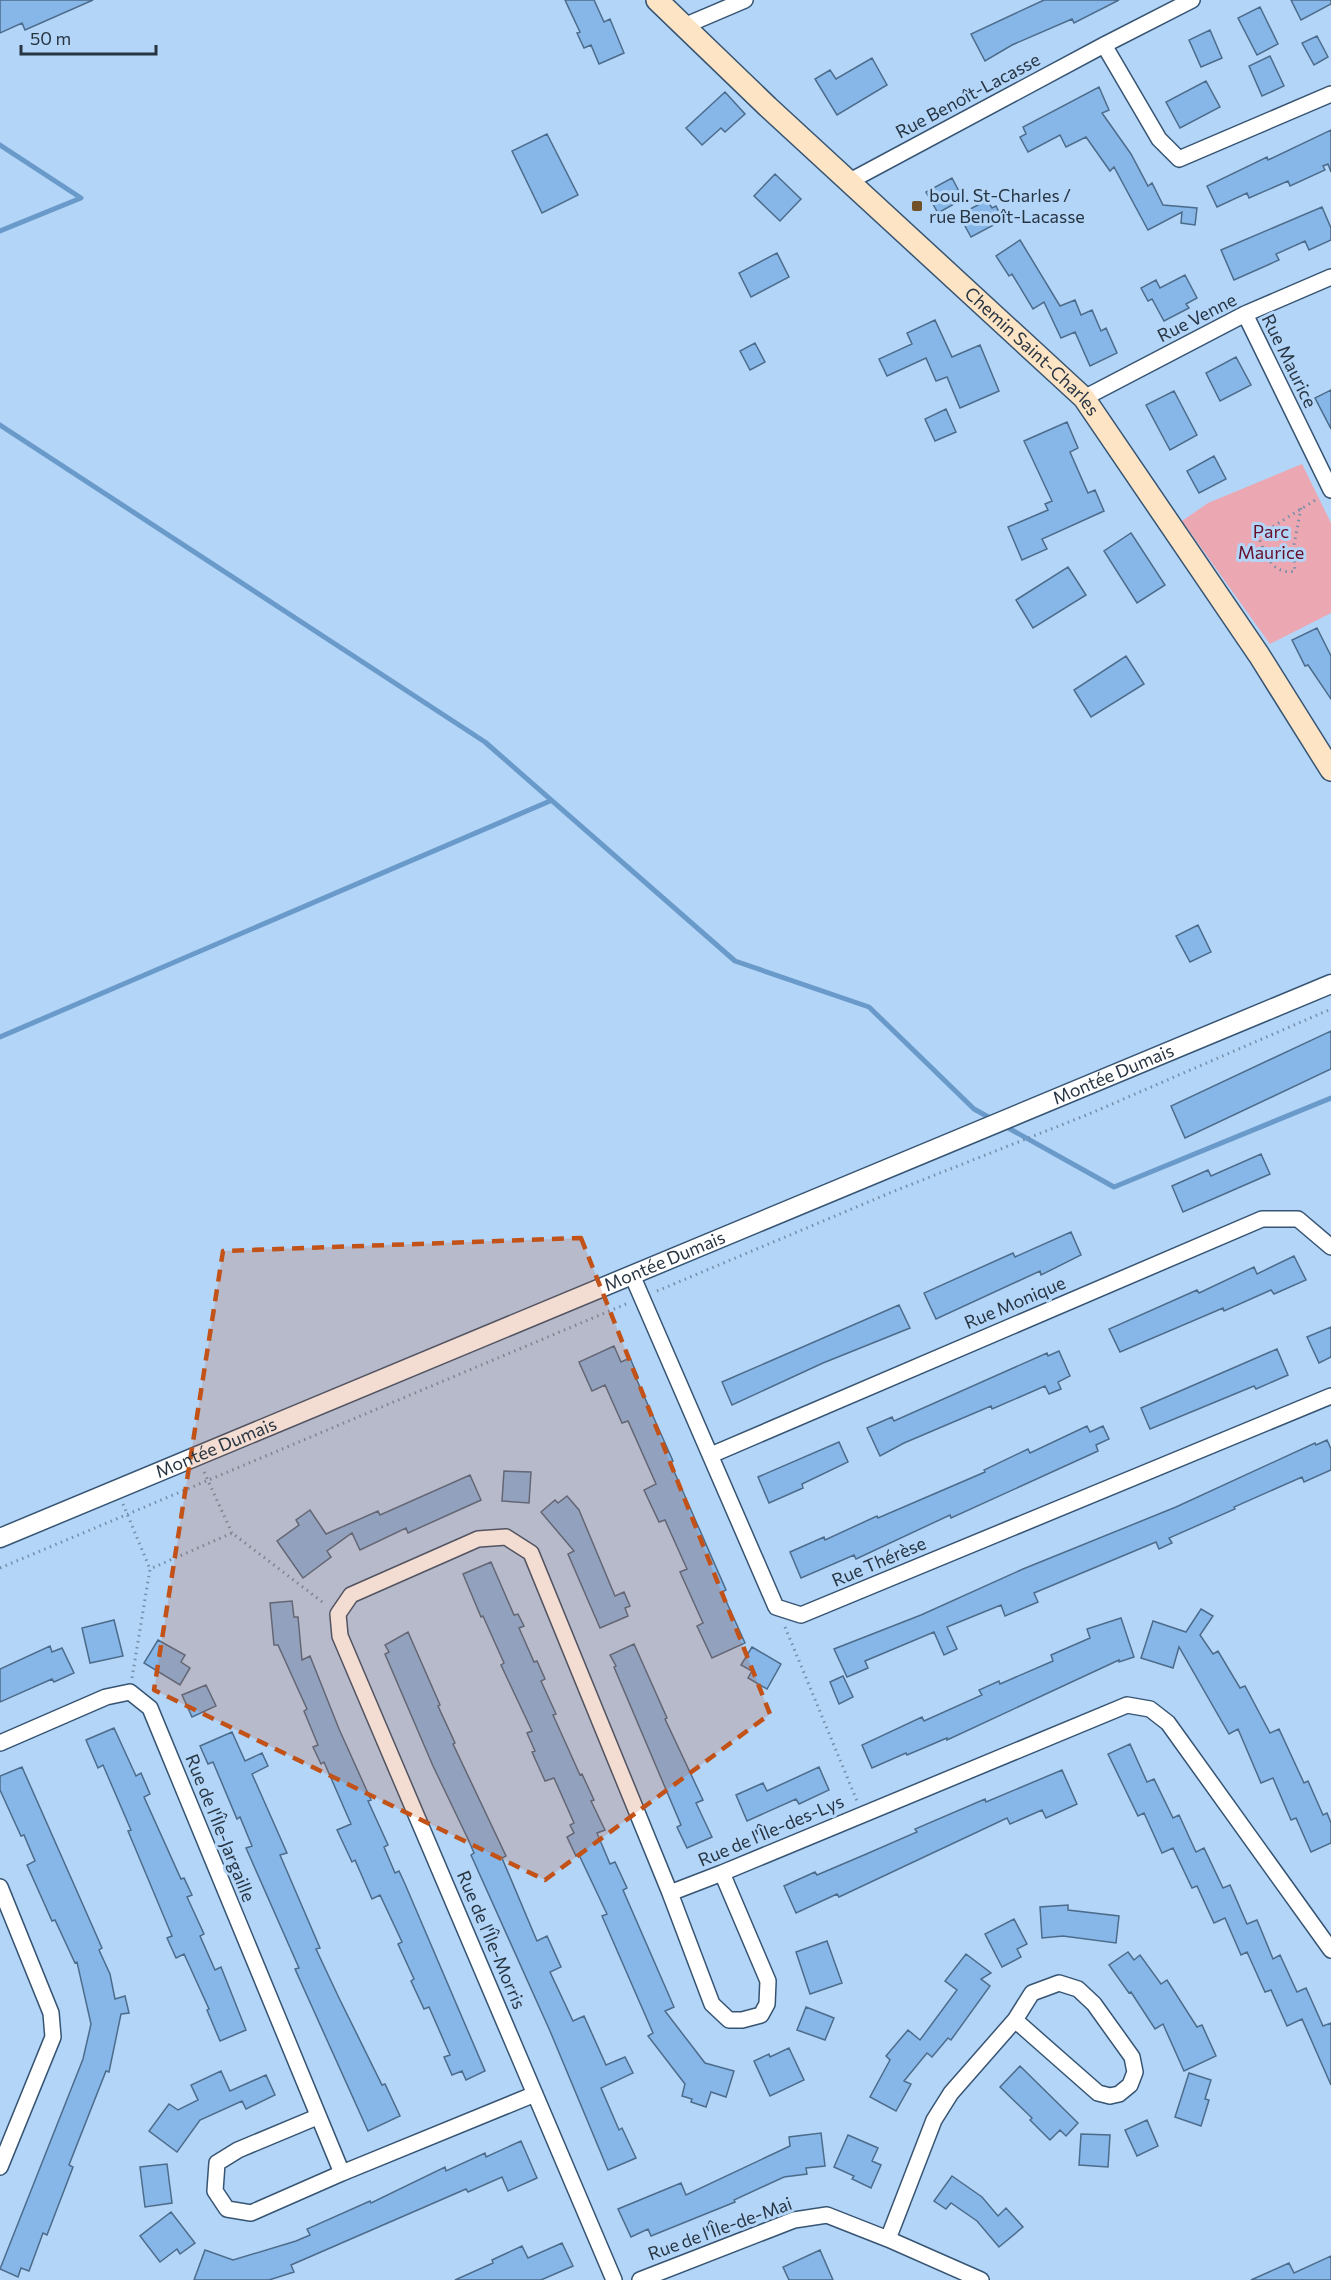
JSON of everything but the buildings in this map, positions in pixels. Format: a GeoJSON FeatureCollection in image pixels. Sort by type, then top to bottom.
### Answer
{"type":"FeatureCollection","features":[{"type":"Feature","properties":{"kind":"main road","name":"Chemin Saint-Charles"},"geometry":{"type":"LineString","coordinates":[[657,0],[1084,398],[1241,628],[1331,770]]}},
{"type":"Feature","properties":{"kind":"street"},"geometry":{"type":"LineString","coordinates":[[684,26],[745,0]]}},
{"type":"Feature","properties":{"kind":"street","name":"Rue Benoît-Lacasse"},"geometry":{"type":"LineString","coordinates":[[850,181],[1192,0]]}},
{"type":"Feature","properties":{"kind":"street"},"geometry":{"type":"LineString","coordinates":[[1104,45],[1159,139],[1179,159],[1331,94]]}},
{"type":"Feature","properties":{"kind":"street","name":"Rue Venne"},"geometry":{"type":"LineString","coordinates":[[1084,398],[1245,314],[1331,277]]}},
{"type":"Feature","properties":{"kind":"street","name":"Rue Maurice"},"geometry":{"type":"LineString","coordinates":[[1245,314],[1331,490]]}},
{"type":"Feature","properties":{"kind":"street","name":"Montée Dumais"},"geometry":{"type":"LineString","coordinates":[[0,1539],[1331,984]]}},
{"type":"Feature","properties":{"kind":"street","name":"Rue Monique"},"geometry":{"type":"LineString","coordinates":[[711,1455],[1262,1219],[1298,1219],[1331,1247]]}},
{"type":"Feature","properties":{"kind":"street"},"geometry":{"type":"LineString","coordinates":[[632,1275],[776,1607]]}},
{"type":"Feature","properties":{"kind":"street","name":"Rue Thérèse"},"geometry":{"type":"LineString","coordinates":[[776,1607],[801,1615],[1331,1396]]}},
{"type":"Feature","properties":{"kind":"street"},"geometry":{"type":"LineString","coordinates":[[338,1614],[351,1595],[478,1539],[506,1538],[531,1553],[670,1893],[712,2004],[729,2020],[742,2020],[761,2015],[767,2004],[768,1981],[722,1873]]}},
{"type":"Feature","properties":{"kind":"street","name":"Rue de l'Île-Morris"},"geometry":{"type":"LineString","coordinates":[[338,1614],[340,1636],[614,2280]]}},
{"type":"Feature","properties":{"kind":"street"},"geometry":{"type":"LineString","coordinates":[[0,1743],[106,1697],[130,1692]]}},
{"type":"Feature","properties":{"kind":"street","name":"Rue de l'Île-Jargaille"},"geometry":{"type":"LineString","coordinates":[[130,1692],[150,1708],[342,2173]]}},
{"type":"Feature","properties":{"kind":"street","name":"Rue de l'Île-des-Lys"},"geometry":{"type":"LineString","coordinates":[[670,1893],[1126,1705],[1150,1709],[1168,1723],[1331,1950]]}},
{"type":"Feature","properties":{"kind":"street"},"geometry":{"type":"LineString","coordinates":[[0,1887],[51,2013],[53,2037],[0,2167]]}},
{"type":"Feature","properties":{"kind":"street"},"geometry":{"type":"LineString","coordinates":[[888,2239],[934,2120],[951,2093],[1015,2020],[1032,1993],[1059,1983],[1078,1989],[1094,2004],[1132,2057],[1135,2072],[1130,2085],[1119,2094],[1110,2096],[1098,2092],[1015,2020]]}},
{"type":"Feature","properties":{"kind":"street"},"geometry":{"type":"LineString","coordinates":[[317,2117],[238,2150],[218,2163],[215,2191],[226,2209],[251,2213],[535,2094]]}},
{"type":"Feature","properties":{"kind":"street","name":"Rue de l'Île-de-Mai"},"geometry":{"type":"LineString","coordinates":[[640,2280],[794,2220],[827,2216],[888,2239],[981,2280]]}},
{"type":"Feature","properties":{"kind":"path"},"geometry":{"type":"LineString","coordinates":[[1301,508],[1293,550],[1295,571],[1288,573],[1279,571],[1268,560],[1258,536],[1301,508]]}},
{"type":"Feature","properties":{"kind":"path"},"geometry":{"type":"LineString","coordinates":[[0,1568],[892,1192],[1089,1114],[1331,1009]]}},
{"type":"Feature","properties":{"kind":"path"},"geometry":{"type":"LineString","coordinates":[[197,1457],[232,1533],[338,1614]]}},
{"type":"Feature","properties":{"kind":"path"},"geometry":{"type":"LineString","coordinates":[[117,1489],[150,1569],[130,1692]]}},
{"type":"Feature","properties":{"kind":"path"},"geometry":{"type":"LineString","coordinates":[[150,1569],[232,1533]]}},
{"type":"Feature","properties":{"kind":"path"},"geometry":{"type":"LineString","coordinates":[[776,1607],[863,1814]]}},
{"type":"Feature","properties":{"kind":"highlighted area"},"geometry":{"type":"Polygon","coordinates":[[[581,1238],[770,1714],[545,1880],[154,1690],[223,1251],[581,1238]]]}},
{"type":"Feature","properties":{"kind":"green space","name":"Parc Maurice"},"geometry":{"type":"Polygon","coordinates":[[[1302,464],[1331,523],[1331,613],[1270,644],[1182,521],[1208,503],[1302,464]]]}},
{"type":"Feature","properties":{"kind":"waterway"},"geometry":{"type":"LineString","coordinates":[[0,145],[81,198],[0,231]]}},
{"type":"Feature","properties":{"kind":"waterway"},"geometry":{"type":"LineString","coordinates":[[0,425],[485,742],[735,961],[869,1007],[974,1109],[992,1119]]}},
{"type":"Feature","properties":{"kind":"waterway"},"geometry":{"type":"LineString","coordinates":[[0,1037],[550,801]]}},
{"type":"Feature","properties":{"kind":"waterway"},"geometry":{"type":"LineString","coordinates":[[1003,1125],[1114,1187],[1331,1098]]}},
{"type":"Feature","properties":{"kind":"place","name":"boul. St-Charles / rue Benoît-Lacasse"},"geometry":{"type":"Point","coordinates":[917,206]}}]}
